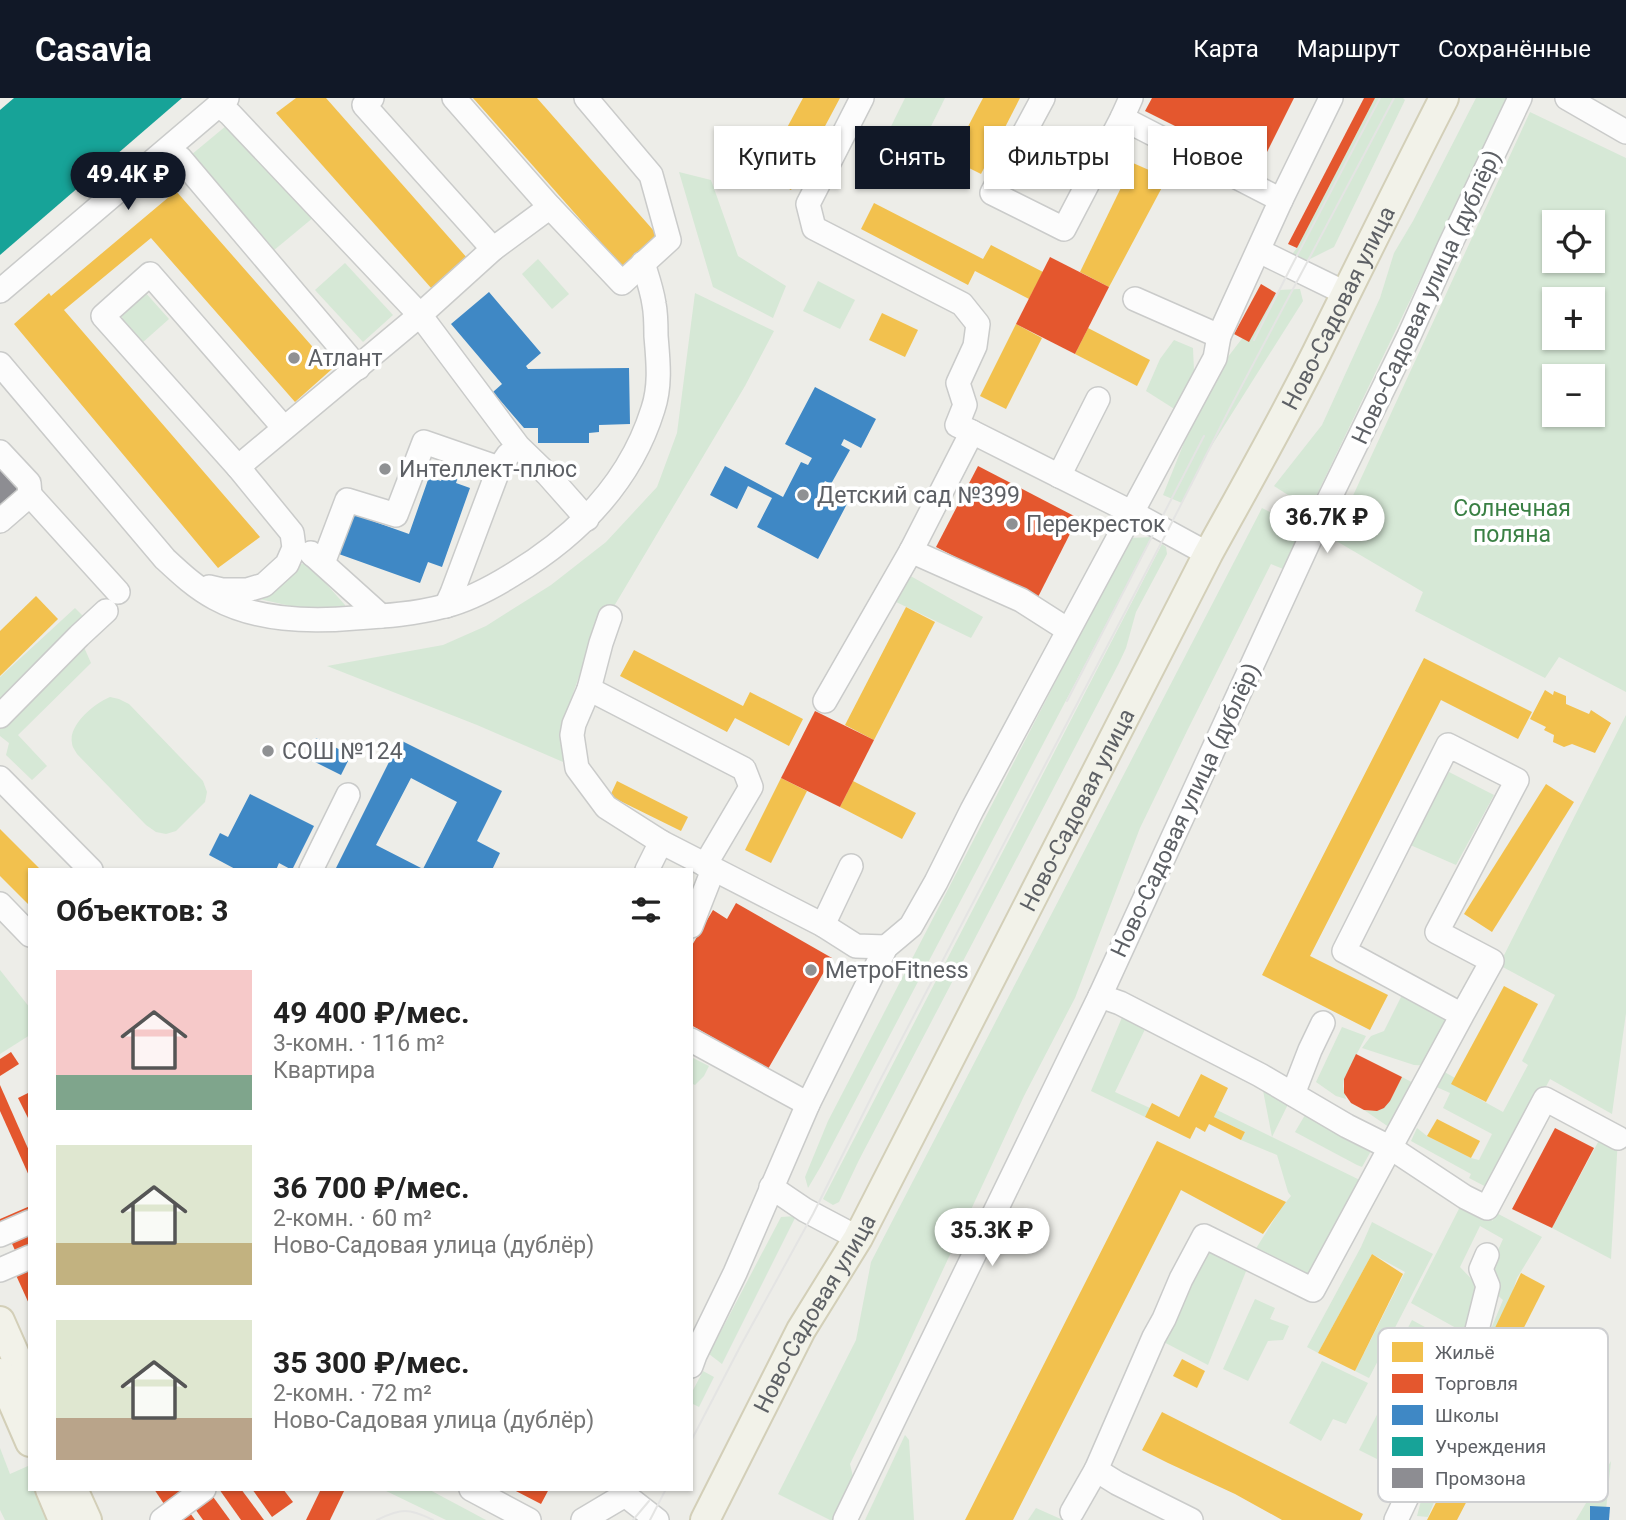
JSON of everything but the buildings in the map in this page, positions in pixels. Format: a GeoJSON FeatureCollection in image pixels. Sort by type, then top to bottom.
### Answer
{"type":"FeatureCollection","features":[{"type":"Feature","properties":{"kind":"main road","name":"Ново-Садовая улица"},"geometry":{"type":"LineString","coordinates":[[705,1520],[801,1330],[858,1238],[1208,554],[1317,352],[1441,99]]}},
{"type":"Feature","properties":{"kind":"main road"},"geometry":{"type":"LineString","coordinates":[[0,1321],[28,1385]]}},
{"type":"Feature","properties":{"kind":"main road"},"geometry":{"type":"LineString","coordinates":[[0,1373],[28,1437]]}},
{"type":"Feature","properties":{"kind":"main road"},"geometry":{"type":"LineString","coordinates":[[51,1491],[63,1520]]}},
{"type":"Feature","properties":{"kind":"main road"},"geometry":{"type":"LineString","coordinates":[[74,1491],[87,1520]]}},
{"type":"Feature","properties":{"kind":"street"},"geometry":{"type":"LineString","coordinates":[[372,98],[364,105],[493,249]]}},
{"type":"Feature","properties":{"kind":"street"},"geometry":{"type":"LineString","coordinates":[[454,98],[550,207],[622,283],[669,240],[651,175],[586,98]]}},
{"type":"Feature","properties":{"kind":"street"},"geometry":{"type":"LineString","coordinates":[[862,98],[808,204],[814,228],[962,304],[978,324],[975,346],[958,383],[965,405],[957,425],[1131,512],[1208,554]]}},
{"type":"Feature","properties":{"kind":"street"},"geometry":{"type":"LineString","coordinates":[[1043,98],[992,193],[1064,229],[1127,108],[1281,200]]}},
{"type":"Feature","properties":{"kind":"street"},"geometry":{"type":"LineString","coordinates":[[693,1356],[735,1273],[808,1104],[886,947],[911,926],[936,883],[978,797],[1216,358],[1219,336],[1331,98]]}},
{"type":"Feature","properties":{"kind":"street","name":"Ново-Садовая улица (дублёр)"},"geometry":{"type":"LineString","coordinates":[[845,1520],[1100,996],[1316,526],[1409,336],[1520,98]]}},
{"type":"Feature","properties":{"kind":"street"},"geometry":{"type":"LineString","coordinates":[[1567,98],[1626,132]]}},
{"type":"Feature","properties":{"kind":"street"},"geometry":{"type":"LineString","coordinates":[[0,291],[223,101],[230,114],[420,315],[518,446],[587,519]]}},
{"type":"Feature","properties":{"kind":"street"},"geometry":{"type":"LineString","coordinates":[[168,150],[180,158],[358,368]]}},
{"type":"Feature","properties":{"kind":"street"},"geometry":{"type":"LineString","coordinates":[[238,467],[420,315],[493,249],[550,207]]}},
{"type":"Feature","properties":{"kind":"street"},"geometry":{"type":"LineString","coordinates":[[1259,251],[1345,293]]}},
{"type":"Feature","properties":{"kind":"street"},"geometry":{"type":"LineString","coordinates":[[0,364],[165,559],[192,583],[215,598],[241,609],[289,619],[334,620],[409,613],[446,606],[488,589],[534,562],[587,519],[623,475],[654,407],[659,380],[654,304],[643,263]]}},
{"type":"Feature","properties":{"kind":"street"},"geometry":{"type":"LineString","coordinates":[[284,428],[150,274],[103,316],[238,467],[292,533],[381,616]]}},
{"type":"Feature","properties":{"kind":"street"},"geometry":{"type":"LineString","coordinates":[[1135,299],[1219,336]]}},
{"type":"Feature","properties":{"kind":"street"},"geometry":{"type":"LineString","coordinates":[[1059,476],[1098,399]]}},
{"type":"Feature","properties":{"kind":"street"},"geometry":{"type":"LineString","coordinates":[[825,701],[911,551],[972,432]]}},
{"type":"Feature","properties":{"kind":"street"},"geometry":{"type":"LineString","coordinates":[[313,555],[325,558],[347,500],[396,516],[424,442],[499,468]]}},
{"type":"Feature","properties":{"kind":"street"},"geometry":{"type":"LineString","coordinates":[[446,606],[499,468],[518,446]]}},
{"type":"Feature","properties":{"kind":"street"},"geometry":{"type":"LineString","coordinates":[[0,452],[29,483],[30,495],[112,602],[0,716]]}},
{"type":"Feature","properties":{"kind":"street"},"geometry":{"type":"LineString","coordinates":[[0,521],[30,495]]}},
{"type":"Feature","properties":{"kind":"street"},"geometry":{"type":"LineString","coordinates":[[192,583],[222,590],[247,590],[264,585],[286,564],[294,548],[292,533]]}},
{"type":"Feature","properties":{"kind":"street"},"geometry":{"type":"LineString","coordinates":[[911,551],[1021,600],[1068,630]]}},
{"type":"Feature","properties":{"kind":"street"},"geometry":{"type":"LineString","coordinates":[[610,617],[589,689],[573,724],[572,735],[577,768],[606,807],[661,842],[822,925],[856,946],[886,947]]}},
{"type":"Feature","properties":{"kind":"street"},"geometry":{"type":"LineString","coordinates":[[589,689],[744,769],[751,787],[709,868],[693,920]]}},
{"type":"Feature","properties":{"kind":"street"},"geometry":{"type":"LineString","coordinates":[[1072,1512],[1096,1470],[1154,1337],[1204,1236],[1313,1290],[1492,961],[1437,932],[1517,780],[1448,745],[1344,951],[1462,1015]]}},
{"type":"Feature","properties":{"kind":"street"},"geometry":{"type":"LineString","coordinates":[[0,778],[90,868]]}},
{"type":"Feature","properties":{"kind":"street"},"geometry":{"type":"LineString","coordinates":[[312,868],[348,795]]}},
{"type":"Feature","properties":{"kind":"street"},"geometry":{"type":"LineString","coordinates":[[648,868],[661,842]]}},
{"type":"Feature","properties":{"kind":"street"},"geometry":{"type":"LineString","coordinates":[[822,925],[851,866]]}},
{"type":"Feature","properties":{"kind":"street"},"geometry":{"type":"LineString","coordinates":[[0,904],[28,933]]}},
{"type":"Feature","properties":{"kind":"street"},"geometry":{"type":"LineString","coordinates":[[1100,996],[1132,1008],[1224,1055],[1347,1126],[1391,1148],[1465,1197],[1487,1208],[1545,1099],[1618,1138]]}},
{"type":"Feature","properties":{"kind":"street"},"geometry":{"type":"LineString","coordinates":[[1293,1094],[1323,1023]]}},
{"type":"Feature","properties":{"kind":"street"},"geometry":{"type":"LineString","coordinates":[[693,1041],[808,1104]]}},
{"type":"Feature","properties":{"kind":"street"},"geometry":{"type":"LineString","coordinates":[[772,1187],[805,1210],[858,1238]]}},
{"type":"Feature","properties":{"kind":"street"},"geometry":{"type":"LineString","coordinates":[[0,1235],[28,1223]]}},
{"type":"Feature","properties":{"kind":"street"},"geometry":{"type":"LineString","coordinates":[[1477,1328],[1489,1286],[1481,1269],[1487,1255]]}},
{"type":"Feature","properties":{"kind":"street"},"geometry":{"type":"LineString","coordinates":[[0,1270],[28,1258]]}},
{"type":"Feature","properties":{"kind":"street"},"geometry":{"type":"LineString","coordinates":[[1096,1470],[1191,1520]]}},
{"type":"Feature","properties":{"kind":"street"},"geometry":{"type":"LineString","coordinates":[[162,1520],[201,1491]]}},
{"type":"Feature","properties":{"kind":"street"},"geometry":{"type":"LineString","coordinates":[[475,1491],[529,1520]]}},
{"type":"Feature","properties":{"kind":"street"},"geometry":{"type":"LineString","coordinates":[[583,1520],[625,1492],[657,1520]]}},
{"type":"Feature","properties":{"kind":"street"},"geometry":{"type":"LineString","coordinates":[[1395,1520],[1404,1502]]}},
{"type":"Feature","properties":{"kind":"green space"},"geometry":{"type":"Polygon","coordinates":[[[905,98],[945,98],[931,126],[891,126],[905,98]]]}},
{"type":"Feature","properties":{"kind":"green space"},"geometry":{"type":"Polygon","coordinates":[[[1375,98],[1405,100],[1334,247],[1308,260],[1290,257],[1297,248],[1375,98]]]}},
{"type":"Feature","properties":{"kind":"green space"},"geometry":{"type":"Polygon","coordinates":[[[1476,98],[1507,98],[1310,509],[1274,486],[1322,425],[1380,298],[1394,253],[1476,98]]]}},
{"type":"Feature","properties":{"kind":"green space","name":"Солнечная поляна"},"geometry":{"type":"Polygon","coordinates":[[[1530,112],[1626,158],[1626,692],[1559,657],[1545,678],[1415,611],[1423,592],[1333,539],[1530,112]]]}},
{"type":"Feature","properties":{"kind":"green space"},"geometry":{"type":"Polygon","coordinates":[[[232,121],[314,217],[273,251],[191,155],[232,121]]]}},
{"type":"Feature","properties":{"kind":"green space"},"geometry":{"type":"Polygon","coordinates":[[[679,172],[711,180],[738,256],[786,286],[773,318],[713,287],[679,172]]]}},
{"type":"Feature","properties":{"kind":"green space"},"geometry":{"type":"Polygon","coordinates":[[[538,259],[569,294],[552,309],[522,274],[538,259]]]}},
{"type":"Feature","properties":{"kind":"green space"},"geometry":{"type":"Polygon","coordinates":[[[345,263],[393,315],[363,342],[315,290],[345,263]]]}},
{"type":"Feature","properties":{"kind":"green space"},"geometry":{"type":"Polygon","coordinates":[[[818,281],[855,300],[840,329],[803,311],[818,281]]]}},
{"type":"Feature","properties":{"kind":"green space"},"geometry":{"type":"Polygon","coordinates":[[[1300,289],[1303,301],[1207,453],[1182,503],[1163,495],[1198,408],[1221,366],[1279,290],[1300,289]]]}},
{"type":"Feature","properties":{"kind":"green space"},"geometry":{"type":"Polygon","coordinates":[[[144,291],[169,319],[142,343],[125,324],[122,315],[127,305],[144,291]]]}},
{"type":"Feature","properties":{"kind":"green space"},"geometry":{"type":"Polygon","coordinates":[[[695,293],[774,331],[745,386],[588,650],[565,717],[577,768],[327,666],[443,645],[486,626],[551,585],[606,542],[657,487],[677,433],[695,293]]]}},
{"type":"Feature","properties":{"kind":"green space"},"geometry":{"type":"Polygon","coordinates":[[[1174,340],[1193,348],[1194,371],[1176,410],[1146,391],[1160,359],[1174,340]]]}},
{"type":"Feature","properties":{"kind":"green space"},"geometry":{"type":"Polygon","coordinates":[[[1262,508],[1303,528],[1283,569],[1271,564],[1140,828],[1075,998],[1024,1096],[850,1464],[855,1485],[838,1520],[830,1520],[778,1494],[856,1340],[871,1262],[1262,508]]]}},
{"type":"Feature","properties":{"kind":"green space"},"geometry":{"type":"Polygon","coordinates":[[[1152,537],[808,1188],[805,1177],[828,1121],[1130,538],[1152,537]]]}},
{"type":"Feature","properties":{"kind":"green space"},"geometry":{"type":"Polygon","coordinates":[[[1162,544],[1166,547],[1167,554],[1136,612],[1119,663],[839,1202],[833,1205],[823,1199],[1162,544]]]}},
{"type":"Feature","properties":{"kind":"green space"},"geometry":{"type":"Polygon","coordinates":[[[306,561],[345,605],[343,618],[203,586],[272,584],[306,561]]]}},
{"type":"Feature","properties":{"kind":"green space"},"geometry":{"type":"Polygon","coordinates":[[[907,574],[983,617],[971,638],[894,601],[907,574]]]}},
{"type":"Feature","properties":{"kind":"green space"},"geometry":{"type":"Polygon","coordinates":[[[75,608],[88,621],[79,636],[91,663],[18,735],[47,766],[32,780],[6,755],[9,743],[0,736],[0,677],[75,608]]]}},
{"type":"Feature","properties":{"kind":"green space"},"geometry":{"type":"Polygon","coordinates":[[[110,697],[129,704],[203,781],[207,792],[205,802],[176,831],[166,834],[156,832],[146,825],[73,747],[72,736],[78,722],[90,709],[110,697]]]}},
{"type":"Feature","properties":{"kind":"green space"},"geometry":{"type":"Polygon","coordinates":[[[1626,715],[1626,1013],[1612,1114],[1550,1079],[1492,1190],[1469,1178],[1471,1174],[1411,1141],[1417,1128],[1427,1136],[1479,1160],[1492,1134],[1443,1108],[1450,1093],[1432,1085],[1441,1070],[1455,1078],[1452,1084],[1503,1112],[1528,1065],[1522,1061],[1555,995],[1499,965],[1626,715]]]}},
{"type":"Feature","properties":{"kind":"green space"},"geometry":{"type":"Polygon","coordinates":[[[1449,772],[1494,795],[1456,865],[1408,844],[1449,772]]]}},
{"type":"Feature","properties":{"kind":"green space"},"geometry":{"type":"Polygon","coordinates":[[[0,970],[28,1005],[28,1036],[0,1054],[0,970]]]}},
{"type":"Feature","properties":{"kind":"green space"},"geometry":{"type":"Polygon","coordinates":[[[1404,991],[1450,1015],[1435,1066],[1414,1065],[1362,1048],[1371,1036],[1384,1031],[1404,991]]]}},
{"type":"Feature","properties":{"kind":"green space"},"geometry":{"type":"Polygon","coordinates":[[[1123,1015],[1147,1025],[1115,1092],[1150,1108],[1145,1117],[1091,1091],[1123,1015]]]}},
{"type":"Feature","properties":{"kind":"green space"},"geometry":{"type":"Polygon","coordinates":[[[1342,1027],[1366,1036],[1344,1079],[1346,1099],[1336,1096],[1316,1082],[1342,1027]]]}},
{"type":"Feature","properties":{"kind":"green space"},"geometry":{"type":"Polygon","coordinates":[[[693,1058],[709,1066],[695,1085],[693,1084],[693,1058]]]}},
{"type":"Feature","properties":{"kind":"green space"},"geometry":{"type":"Polygon","coordinates":[[[1260,1075],[1293,1094],[1272,1137],[1260,1075]]]}},
{"type":"Feature","properties":{"kind":"green space"},"geometry":{"type":"Polygon","coordinates":[[[1402,1077],[1423,1088],[1399,1134],[1364,1110],[1379,1109],[1389,1102],[1402,1077]]]}},
{"type":"Feature","properties":{"kind":"green space"},"geometry":{"type":"Polygon","coordinates":[[[1217,1110],[1370,1185],[1311,1276],[1255,1250],[1291,1196],[1277,1155],[1241,1140],[1245,1132],[1214,1117],[1217,1110]]]}},
{"type":"Feature","properties":{"kind":"green space"},"geometry":{"type":"Polygon","coordinates":[[[1305,1115],[1371,1151],[1362,1167],[1295,1132],[1305,1115]]]}},
{"type":"Feature","properties":{"kind":"green space"},"geometry":{"type":"Polygon","coordinates":[[[1604,1131],[1618,1138],[1611,1259],[1552,1228],[1604,1131]]]}},
{"type":"Feature","properties":{"kind":"green space"},"geometry":{"type":"Polygon","coordinates":[[[1465,1197],[1493,1221],[1487,1208],[1542,1237],[1517,1278],[1501,1328],[1491,1328],[1503,1300],[1492,1286],[1491,1271],[1503,1239],[1480,1226],[1460,1267],[1482,1290],[1476,1328],[1456,1328],[1411,1303],[1465,1197]]]}},
{"type":"Feature","properties":{"kind":"green space"},"geometry":{"type":"Polygon","coordinates":[[[796,1216],[722,1364],[709,1354],[781,1217],[796,1216]]]}},
{"type":"Feature","properties":{"kind":"green space"},"geometry":{"type":"Polygon","coordinates":[[[1372,1222],[1433,1254],[1395,1328],[1378,1328],[1378,1361],[1369,1378],[1355,1371],[1405,1272],[1372,1254],[1318,1353],[1307,1347],[1372,1222]]]}},
{"type":"Feature","properties":{"kind":"green space"},"geometry":{"type":"Polygon","coordinates":[[[1197,1249],[1251,1259],[1208,1365],[1154,1337],[1197,1249]]]}},
{"type":"Feature","properties":{"kind":"green space"},"geometry":{"type":"Polygon","coordinates":[[[1255,1299],[1275,1308],[1270,1319],[1289,1326],[1283,1340],[1268,1341],[1248,1381],[1223,1369],[1255,1299]]]}},
{"type":"Feature","properties":{"kind":"green space"},"geometry":{"type":"Polygon","coordinates":[[[1412,1320],[1427,1328],[1408,1328],[1412,1320]]]}},
{"type":"Feature","properties":{"kind":"green space"},"geometry":{"type":"Polygon","coordinates":[[[1322,1361],[1368,1383],[1346,1424],[1333,1419],[1321,1441],[1289,1423],[1322,1361]]]}},
{"type":"Feature","properties":{"kind":"green space"},"geometry":{"type":"Polygon","coordinates":[[[703,1371],[714,1377],[699,1407],[693,1404],[693,1390],[703,1371]]]}},
{"type":"Feature","properties":{"kind":"green space"},"geometry":{"type":"Polygon","coordinates":[[[1378,1413],[1378,1460],[1359,1450],[1378,1413]]]}},
{"type":"Feature","properties":{"kind":"green space"},"geometry":{"type":"Polygon","coordinates":[[[905,1435],[909,1440],[914,1520],[865,1520],[905,1435]]]}},
{"type":"Feature","properties":{"kind":"green space"},"geometry":{"type":"Polygon","coordinates":[[[0,1448],[10,1474],[28,1466],[28,1491],[38,1491],[50,1520],[5,1520],[0,1510],[0,1448]]]}},
{"type":"Feature","properties":{"kind":"green space"},"geometry":{"type":"Polygon","coordinates":[[[1611,1461],[1608,1490],[1608,1466],[1611,1461]]]}},
{"type":"Feature","properties":{"kind":"green space"},"geometry":{"type":"Polygon","coordinates":[[[386,1491],[432,1491],[486,1520],[446,1520],[386,1491]]]}},
{"type":"Feature","properties":{"kind":"green space"},"geometry":{"type":"Polygon","coordinates":[[[1421,1502],[1434,1502],[1428,1517],[1417,1516],[1421,1502]]]}},
{"type":"Feature","properties":{"kind":"green space"},"geometry":{"type":"Polygon","coordinates":[[[1587,1502],[1607,1502],[1605,1520],[1576,1520],[1587,1502]]]}},
{"type":"Feature","properties":{"kind":"green space"},"geometry":{"type":"Polygon","coordinates":[[[1036,1508],[1063,1520],[1028,1520],[1036,1508]]]}},
{"type":"Feature","properties":{"kind":"tram line"},"geometry":{"type":"LineString","coordinates":[[1254,340],[1380,98]]}},
{"type":"Feature","properties":{"kind":"tram line"},"geometry":{"type":"LineString","coordinates":[[693,1437],[813,1214],[877,1086],[1394,98]]}},
{"type":"Feature","properties":{"kind":"tram line"},"geometry":{"type":"LineString","coordinates":[[1067,701],[1204,436]]}},
{"type":"Feature","properties":{"kind":"tram line"},"geometry":{"type":"LineString","coordinates":[[650,1520],[665,1491]]}},
{"type":"Feature","properties":{"kind":"tram line"},"geometry":{"type":"LineString","coordinates":[[633,1520],[649,1501]]}},
{"type":"Feature","properties":{"kind":"tram line"},"geometry":{"type":"LineString","coordinates":[[377,1520],[405,1511],[433,1520]]}},
{"type":"Feature","properties":{"kind":"place","name":"Атлант"},"geometry":{"type":"Point","coordinates":[294,358]}},
{"type":"Feature","properties":{"kind":"place","name":"Интеллект-плюс"},"geometry":{"type":"Point","coordinates":[385,469]}},
{"type":"Feature","properties":{"kind":"place","name":"Детский сад №399"},"geometry":{"type":"Point","coordinates":[803,495]}},
{"type":"Feature","properties":{"kind":"place","name":"Перекресток"},"geometry":{"type":"Point","coordinates":[1012,524]}},
{"type":"Feature","properties":{"kind":"place","name":"СОШ №124"},"geometry":{"type":"Point","coordinates":[268,751]}},
{"type":"Feature","properties":{"kind":"place","name":"МетроFitness"},"geometry":{"type":"Point","coordinates":[811,970]}}]}
